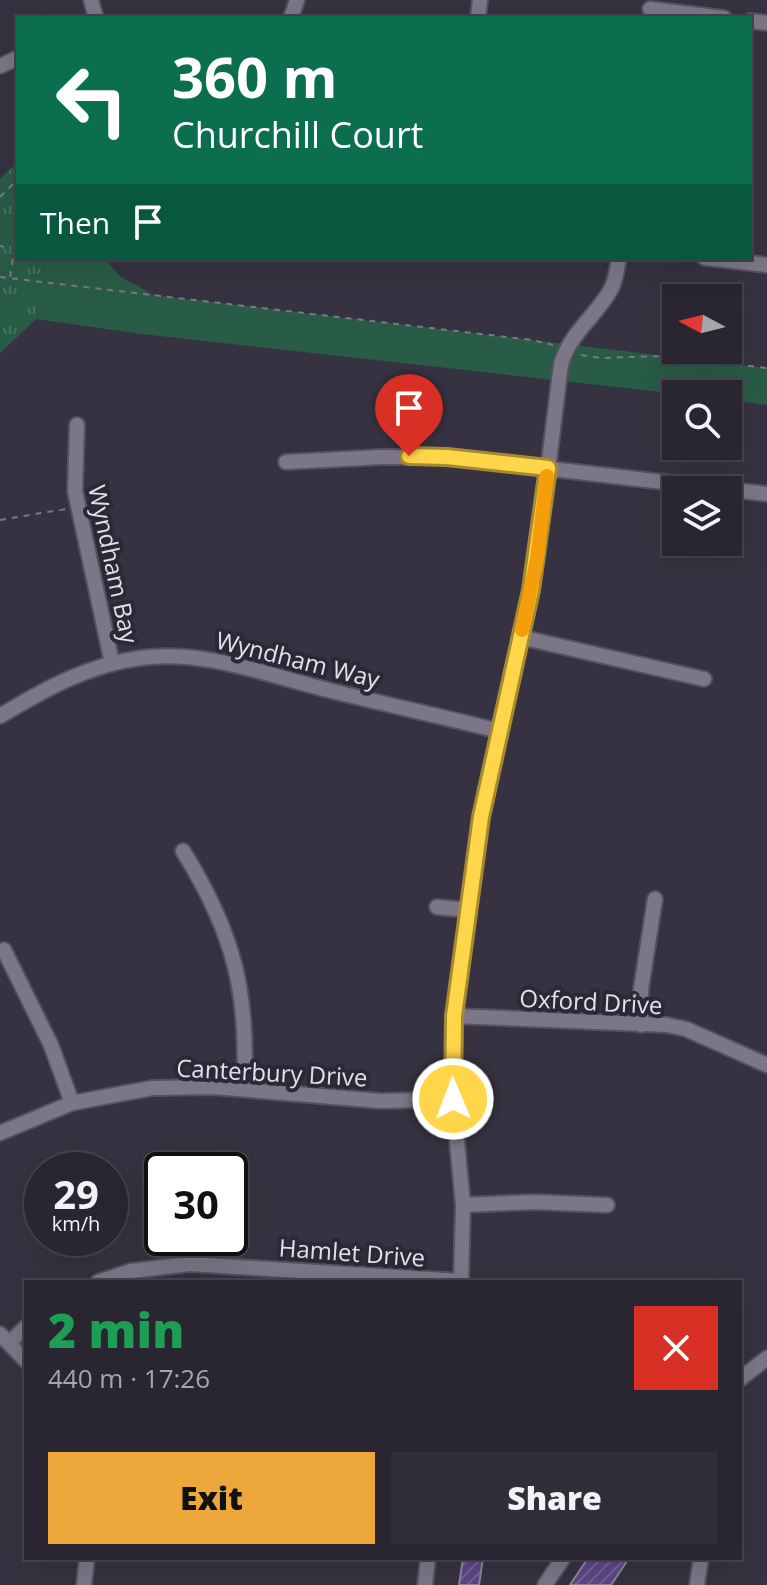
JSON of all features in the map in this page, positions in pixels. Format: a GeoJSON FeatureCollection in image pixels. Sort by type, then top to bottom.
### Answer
{"type":"FeatureCollection","features":[{"type":"Feature","properties":{"kind":"street"},"geometry":{"type":"LineString","coordinates":[[650,9],[708,16]]}},
{"type":"Feature","properties":{"kind":"street"},"geometry":{"type":"LineString","coordinates":[[461,1280],[463,1205],[453,1099],[454,1016],[485,794],[537,559],[558,379],[566,350],[580,326],[611,289],[618,260]]}},
{"type":"Feature","properties":{"kind":"street"},"geometry":{"type":"LineString","coordinates":[[723,260],[767,265]]}},
{"type":"Feature","properties":{"kind":"street","name":"Wyndham Bay"},"geometry":{"type":"LineString","coordinates":[[77,425],[74,476],[77,507],[112,663]]}},
{"type":"Feature","properties":{"kind":"street"},"geometry":{"type":"LineString","coordinates":[[286,462],[421,457],[548,468],[767,494]]}},
{"type":"Feature","properties":{"kind":"street"},"geometry":{"type":"LineString","coordinates":[[520,637],[704,679]]}},
{"type":"Feature","properties":{"kind":"street","name":"Wyndham Way"},"geometry":{"type":"LineString","coordinates":[[0,716],[62,680],[112,663],[172,657],[224,662],[333,692],[499,731]]}},
{"type":"Feature","properties":{"kind":"street"},"geometry":{"type":"LineString","coordinates":[[183,851],[217,910],[236,967],[246,1030],[244,1089]]}},
{"type":"Feature","properties":{"kind":"street"},"geometry":{"type":"LineString","coordinates":[[641,1025],[641,989],[655,899]]}},
{"type":"Feature","properties":{"kind":"street"},"geometry":{"type":"LineString","coordinates":[[437,907],[468,910]]}},
{"type":"Feature","properties":{"kind":"street"},"geometry":{"type":"LineString","coordinates":[[4,950],[51,1045],[72,1103]]}},
{"type":"Feature","properties":{"kind":"street","name":"Oxford Drive"},"geometry":{"type":"LineString","coordinates":[[454,1016],[667,1025],[686,1029],[767,1065]]}},
{"type":"Feature","properties":{"kind":"street","name":"Canterbury Drive"},"geometry":{"type":"LineString","coordinates":[[0,1133],[72,1103],[152,1088],[244,1089],[381,1101],[453,1099]]}},
{"type":"Feature","properties":{"kind":"street"},"geometry":{"type":"LineString","coordinates":[[463,1205],[534,1202],[607,1205]]}},
{"type":"Feature","properties":{"kind":"street","name":"Hamlet Drive"},"geometry":{"type":"LineString","coordinates":[[104,1280],[131,1271],[190,1264],[431,1280]]}},
{"type":"Feature","properties":{"kind":"street"},"geometry":{"type":"LineString","coordinates":[[24,1328],[4,1338],[24,1359]]}},
{"type":"Feature","properties":{"kind":"street"},"geometry":{"type":"LineString","coordinates":[[742,1377],[767,1358]]}},
{"type":"Feature","properties":{"kind":"street"},"geometry":{"type":"LineString","coordinates":[[84,1585],[87,1560]]}},
{"type":"Feature","properties":{"kind":"street"},"geometry":{"type":"LineString","coordinates":[[425,1585],[428,1560]]}},
{"type":"Feature","properties":{"kind":"street"},"geometry":{"type":"LineString","coordinates":[[545,1585],[562,1560]]}},
{"type":"Feature","properties":{"kind":"street"},"geometry":{"type":"LineString","coordinates":[[697,1585],[701,1560]]}},
{"type":"Feature","properties":{"kind":"path"},"geometry":{"type":"LineString","coordinates":[[0,197],[16,181]]}},
{"type":"Feature","properties":{"kind":"path"},"geometry":{"type":"LineString","coordinates":[[10,278],[13,258]]}},
{"type":"Feature","properties":{"kind":"path"},"geometry":{"type":"LineString","coordinates":[[0,277],[532,340],[589,357],[663,356],[767,368]]}},
{"type":"Feature","properties":{"kind":"path"},"geometry":{"type":"LineString","coordinates":[[0,520],[77,507]]}},
{"type":"Feature","properties":{"kind":"green space"},"geometry":{"type":"Polygon","coordinates":[[[16,164],[16,260],[106,260],[121,277],[154,295],[662,355],[662,364],[733,364],[767,368],[767,405],[742,402],[742,380],[662,380],[662,392],[142,334],[36,319],[0,353],[0,179],[16,164]]]}},
{"type":"Feature","properties":{"kind":"green space"},"geometry":{"type":"Polygon","coordinates":[[[16,164],[16,260],[63,260],[41,282],[36,319],[0,353],[0,179],[16,164]]]}},
{"type":"Feature","properties":{"kind":"building"},"geometry":{"type":"Polygon","coordinates":[[[463,1560],[483,1560],[479,1585],[459,1585],[463,1560]]]}},
{"type":"Feature","properties":{"kind":"building"},"geometry":{"type":"Polygon","coordinates":[[[587,1560],[628,1560],[611,1585],[570,1585],[587,1560]]]}},
{"type":"Feature","properties":{"kind":"slow traffic"},"geometry":{"type":"LineString","coordinates":[[522,630],[537,559],[547,476]]}},
{"type":"Feature","properties":{"kind":"route"},"geometry":{"type":"LineString","coordinates":[[409,456],[548,468],[537,559],[481,817],[454,1016],[453,1099]]}}]}
